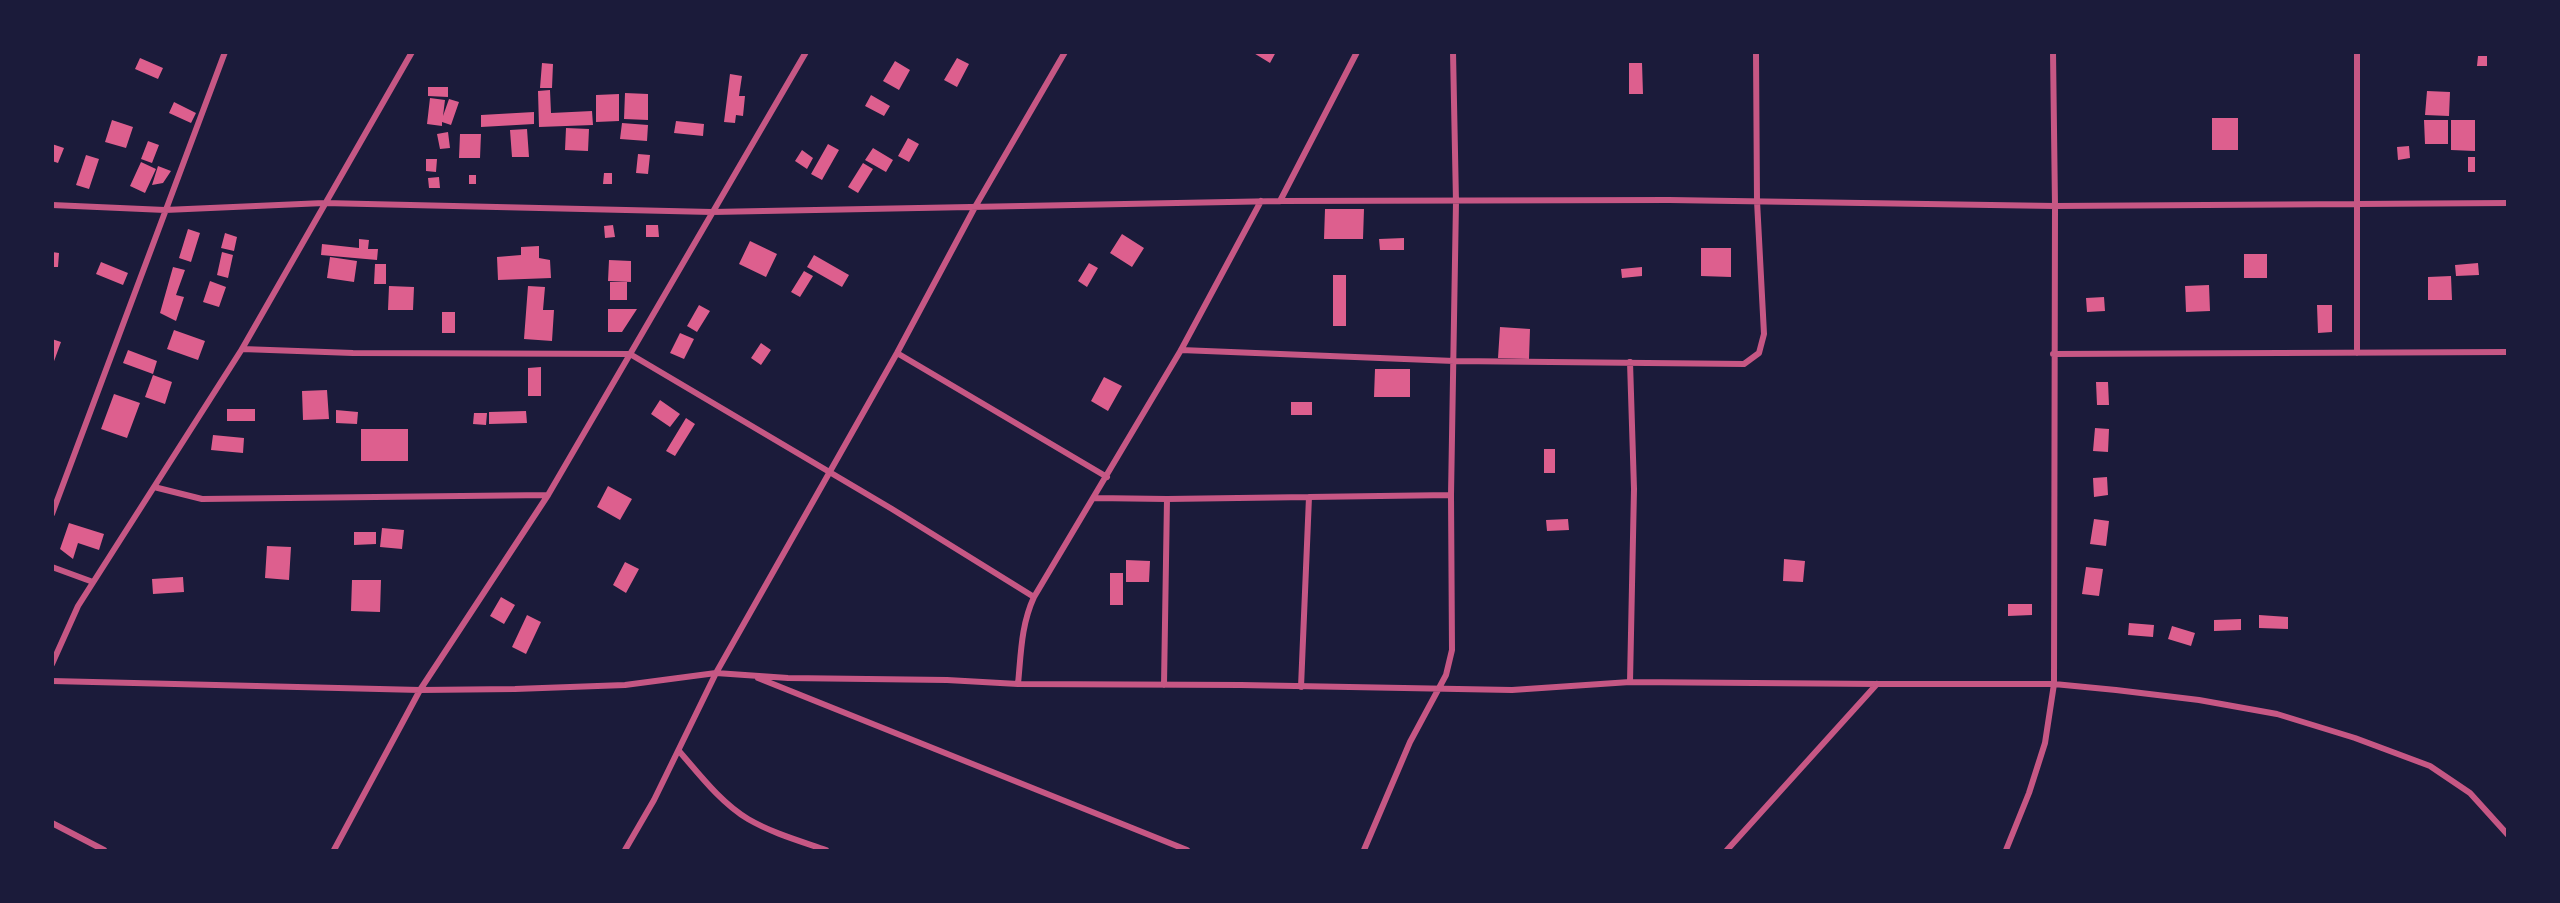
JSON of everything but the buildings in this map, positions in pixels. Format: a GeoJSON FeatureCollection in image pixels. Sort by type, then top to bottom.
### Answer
{"type":"FeatureCollection","features":[{"type":"Feature","properties":{"kind":"street"},"geometry":{"type":"LineString","coordinates":[[52,514],[225,52]]}},
{"type":"Feature","properties":{"kind":"street"},"geometry":{"type":"LineString","coordinates":[[52,664],[78,606],[242,349],[412,52]]}},
{"type":"Feature","properties":{"kind":"street"},"geometry":{"type":"LineString","coordinates":[[334,850],[420,690],[549,495],[806,52]]}},
{"type":"Feature","properties":{"kind":"street"},"geometry":{"type":"LineString","coordinates":[[625,850],[679,751],[716,673],[897,354],[975,207],[1065,52]]}},
{"type":"Feature","properties":{"kind":"street"},"geometry":{"type":"LineString","coordinates":[[1280,201],[1357,52]]}},
{"type":"Feature","properties":{"kind":"street"},"geometry":{"type":"LineString","coordinates":[[1364,850],[1410,742],[1450,664],[1452,650],[1451,495],[1456,202],[1454,52]]}},
{"type":"Feature","properties":{"kind":"street"},"geometry":{"type":"LineString","coordinates":[[1181,350],[1454,362],[1744,364],[1759,353],[1764,334],[1757,201],[1756,52]]}},
{"type":"Feature","properties":{"kind":"street"},"geometry":{"type":"LineString","coordinates":[[2006,850],[2029,793],[2045,743],[2054,684],[2053,52]]}},
{"type":"Feature","properties":{"kind":"street"},"geometry":{"type":"LineString","coordinates":[[2357,52],[2357,352]]}},
{"type":"Feature","properties":{"kind":"street"},"geometry":{"type":"LineString","coordinates":[[52,205],[165,210],[324,203],[712,212],[1261,201],[1757,201],[2055,206],[2508,203]]}},
{"type":"Feature","properties":{"kind":"street"},"geometry":{"type":"LineString","coordinates":[[1018,684],[1022,630],[1025,616],[1034,597],[1181,350],[1261,201]]}},
{"type":"Feature","properties":{"kind":"street"},"geometry":{"type":"LineString","coordinates":[[242,349],[353,353],[630,354],[829,471],[1034,597]]}},
{"type":"Feature","properties":{"kind":"street"},"geometry":{"type":"LineString","coordinates":[[2053,354],[2508,352]]}},
{"type":"Feature","properties":{"kind":"street"},"geometry":{"type":"LineString","coordinates":[[897,354],[1107,477]]}},
{"type":"Feature","properties":{"kind":"street"},"geometry":{"type":"LineString","coordinates":[[1630,362],[1634,489],[1630,682]]}},
{"type":"Feature","properties":{"kind":"street"},"geometry":{"type":"LineString","coordinates":[[154,488],[202,499],[549,495]]}},
{"type":"Feature","properties":{"kind":"street"},"geometry":{"type":"LineString","coordinates":[[1094,498],[1451,495]]}},
{"type":"Feature","properties":{"kind":"street"},"geometry":{"type":"LineString","coordinates":[[1301,687],[1309,497]]}},
{"type":"Feature","properties":{"kind":"street"},"geometry":{"type":"LineString","coordinates":[[1164,685],[1167,499]]}},
{"type":"Feature","properties":{"kind":"street"},"geometry":{"type":"LineString","coordinates":[[52,567],[93,582]]}},
{"type":"Feature","properties":{"kind":"street"},"geometry":{"type":"LineString","coordinates":[[52,681],[420,690],[625,685],[716,673],[1018,684],[1512,690],[1630,682],[2054,684],[2210,702],[2277,714],[2355,738],[2430,766],[2470,794],[2508,835]]}},
{"type":"Feature","properties":{"kind":"street"},"geometry":{"type":"LineString","coordinates":[[752,676],[1187,850]]}},
{"type":"Feature","properties":{"kind":"street"},"geometry":{"type":"LineString","coordinates":[[1727,850],[1877,684]]}},
{"type":"Feature","properties":{"kind":"street"},"geometry":{"type":"LineString","coordinates":[[679,751],[724,800],[747,818],[777,833],[826,850]]}},
{"type":"Feature","properties":{"kind":"street"},"geometry":{"type":"LineString","coordinates":[[52,823],[104,850]]}}]}
